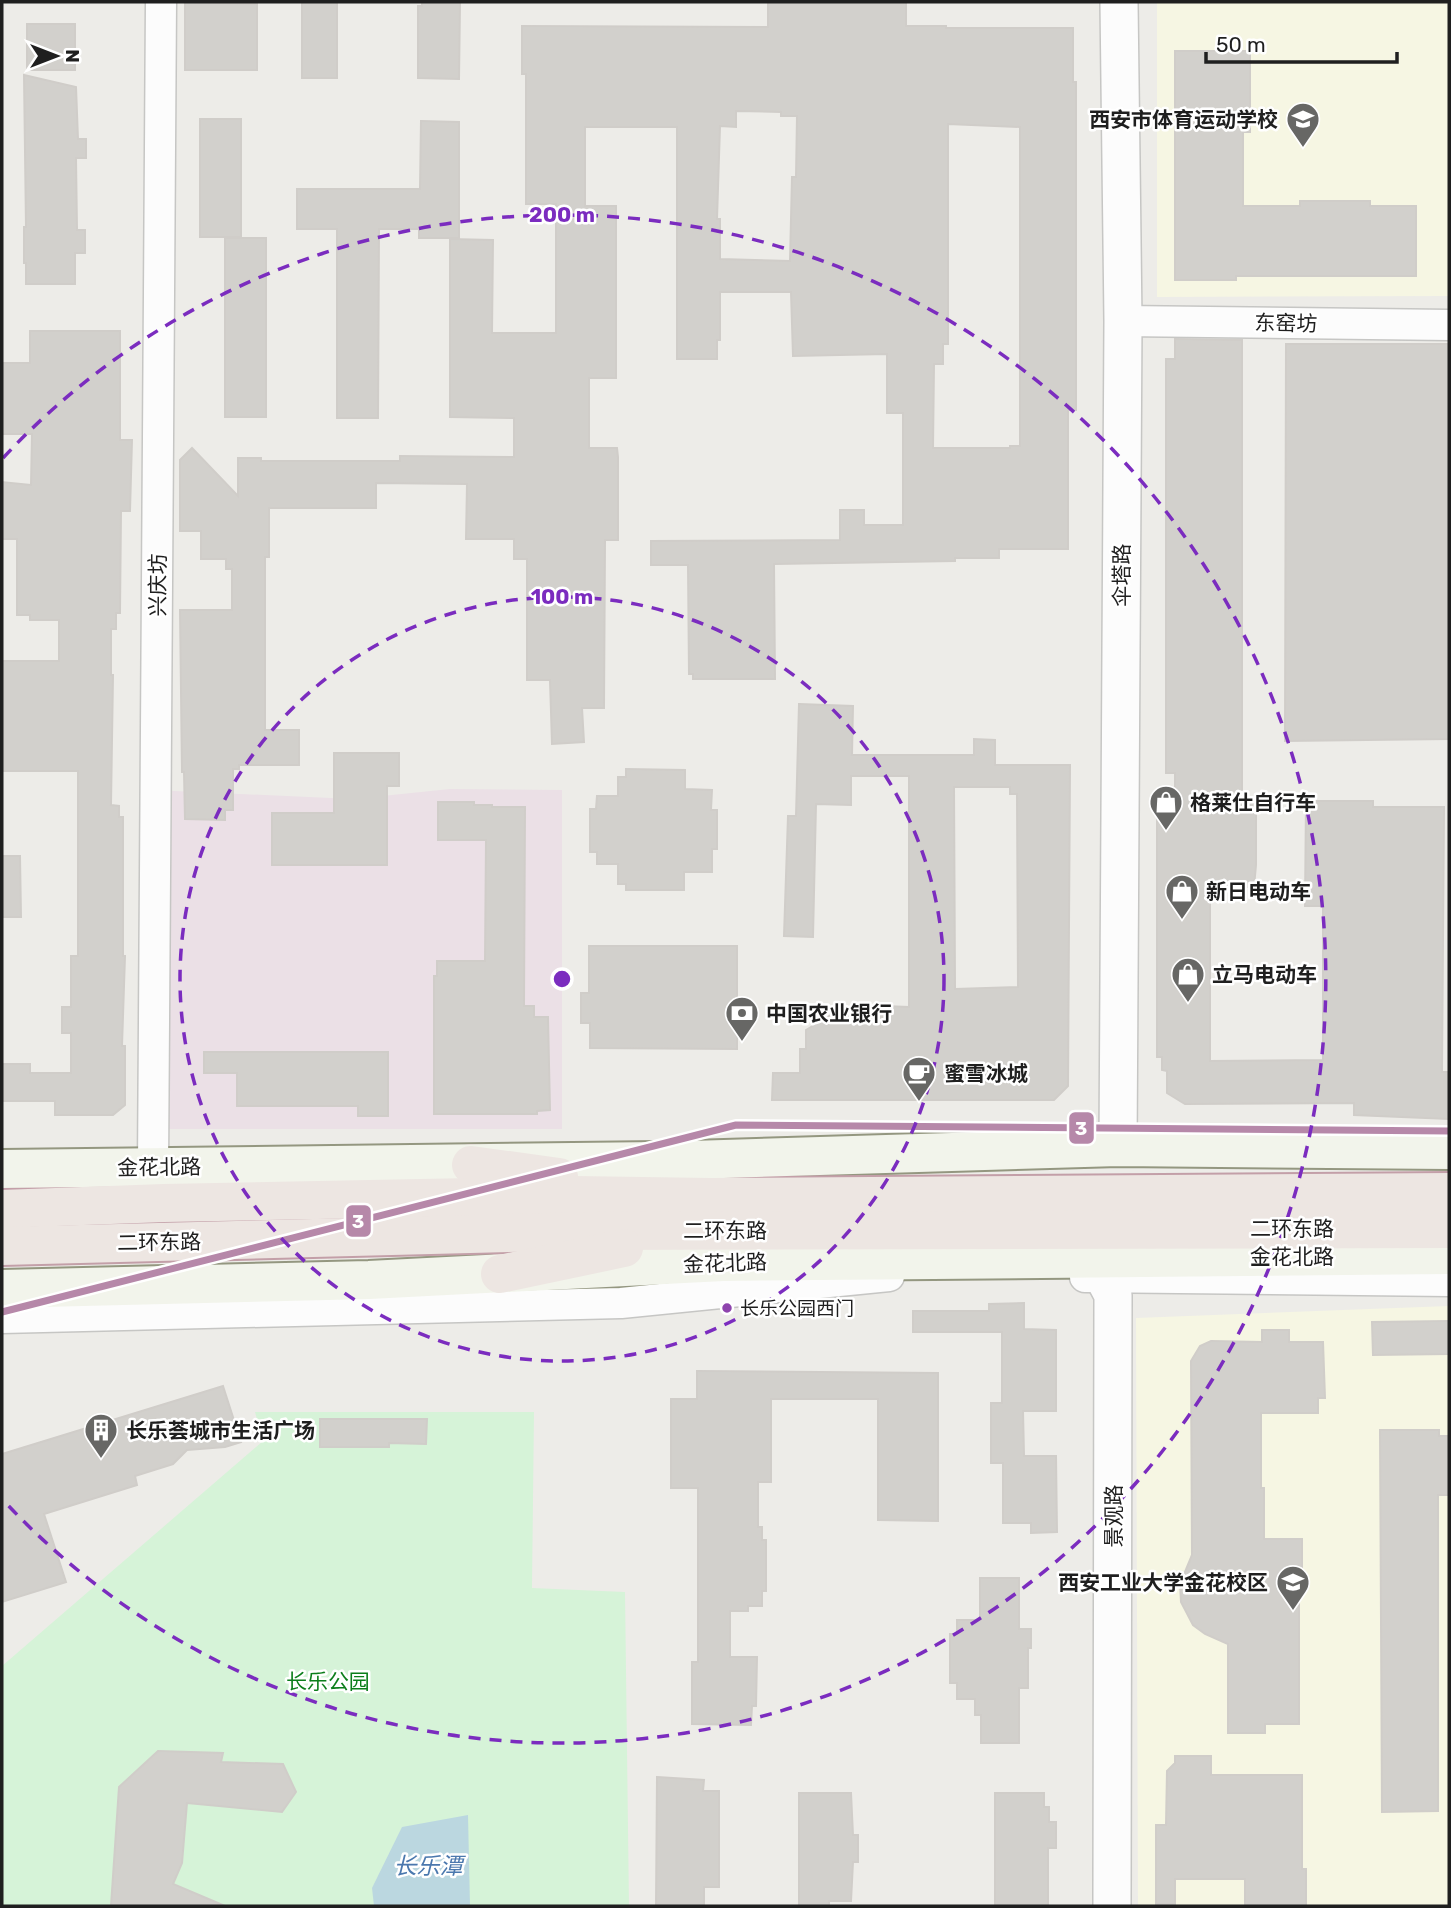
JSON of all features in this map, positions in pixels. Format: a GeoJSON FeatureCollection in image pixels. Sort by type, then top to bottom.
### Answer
{"type":"FeatureCollection","features":[{"type":"Feature","properties":{"kind":"highway"},"geometry":{"type":"LineString","coordinates":[[471,1165],[710,1213]]}},
{"type":"Feature","properties":{"kind":"highway","name":"二环东路"},"geometry":{"type":"LineString","coordinates":[[2,1209],[158,1185],[575,1195],[710,1213],[1449,1228]]}},
{"type":"Feature","properties":{"kind":"highway","name":"二环东路"},"geometry":{"type":"LineString","coordinates":[[2,1246],[174,1242],[710,1213],[1449,1192]]}},
{"type":"Feature","properties":{"kind":"highway"},"geometry":{"type":"LineString","coordinates":[[500,1274],[710,1213]]}},
{"type":"Feature","properties":{"kind":"main road","name":"金花北路"},"geometry":{"type":"LineString","coordinates":[[2,1169],[158,1185],[471,1165],[1118,1147],[1449,1150]]}},
{"type":"Feature","properties":{"kind":"main road","name":"金花北路"},"geometry":{"type":"LineString","coordinates":[[2,1289],[356,1280],[723,1262],[1099,1267],[1449,1255]]}},
{"type":"Feature","properties":{"kind":"street","name":"兴庆坊"},"geometry":{"type":"LineString","coordinates":[[158,1185],[161,2]]}},
{"type":"Feature","properties":{"kind":"street","name":"伞塔路"},"geometry":{"type":"LineString","coordinates":[[1118,1147],[1122,321],[1119,2]]}},
{"type":"Feature","properties":{"kind":"street","name":"东窑坊"},"geometry":{"type":"LineString","coordinates":[[1122,321],[1449,325]]}},
{"type":"Feature","properties":{"kind":"street"},"geometry":{"type":"LineString","coordinates":[[2,1318],[621,1303],[897,1275],[1099,1267],[1449,1281]]}},
{"type":"Feature","properties":{"kind":"street","name":"景观路"},"geometry":{"type":"LineString","coordinates":[[1099,1267],[1113,1295],[1112,1906]]}},
{"type":"Feature","properties":{"kind":"shaded area","name":"西安市体育运动学校"},"geometry":{"type":"Polygon","coordinates":[[[1157,2],[1449,2],[1449,296],[1157,297],[1157,2]]]}},
{"type":"Feature","properties":{"kind":"shaded area"},"geometry":{"type":"Polygon","coordinates":[[[450,789],[562,790],[562,1129],[153,1129],[153,790],[353,799],[450,789]]]}},
{"type":"Feature","properties":{"kind":"shaded area","name":"西安工业大学金花校区"},"geometry":{"type":"Polygon","coordinates":[[[1449,1306],[1449,1906],[1138,1906],[1136,1318],[1449,1306]]]}},
{"type":"Feature","properties":{"kind":"green space","name":"长乐公园"},"geometry":{"type":"Polygon","coordinates":[[[255,1412],[534,1412],[532,1588],[625,1592],[629,1906],[2,1906],[2,1666],[263,1441],[255,1412]]]}},
{"type":"Feature","properties":{"kind":"water","name":"长乐潭"},"geometry":{"type":"Polygon","coordinates":[[[468,1815],[470,1906],[374,1906],[372,1888],[402,1827],[468,1815]]]}},
{"type":"Feature","properties":{"kind":"building"},"geometry":{"type":"Polygon","coordinates":[[[185,2],[257,4],[257,70],[185,70],[185,2]]]}},
{"type":"Feature","properties":{"kind":"building"},"geometry":{"type":"Polygon","coordinates":[[[302,2],[337,2],[337,78],[302,78],[302,2]]]}},
{"type":"Feature","properties":{"kind":"building"},"geometry":{"type":"Polygon","coordinates":[[[422,2],[460,2],[459,79],[418,78],[418,6],[422,6],[422,2]]]}},
{"type":"Feature","properties":{"kind":"building"},"geometry":{"type":"Polygon","coordinates":[[[768,2],[906,2],[906,26],[1073,28],[1073,82],[1076,82],[1076,410],[1068,410],[1068,549],[999,549],[999,558],[955,558],[955,561],[774,564],[775,679],[693,679],[693,674],[689,674],[688,565],[651,565],[651,541],[840,540],[840,510],[864,510],[864,525],[903,525],[903,413],[887,413],[887,354],[793,356],[791,292],[720,292],[720,340],[717,340],[717,359],[677,359],[677,127],[585,127],[585,206],[616,206],[616,378],[589,378],[589,448],[617,448],[618,457],[618,540],[605,540],[604,708],[582,708],[584,742],[552,744],[550,680],[527,680],[527,559],[514,559],[514,539],[466,539],[467,484],[376,483],[376,508],[269,508],[269,557],[265,557],[265,730],[299,730],[299,765],[239,765],[239,769],[233,769],[233,810],[225,810],[225,820],[185,819],[180,610],[232,610],[232,569],[226,569],[226,559],[201,559],[201,531],[180,531],[180,460],[192,448],[238,496],[238,458],[261,458],[261,461],[400,461],[400,456],[514,457],[514,418],[450,417],[450,239],[493,240],[492,333],[556,333],[556,204],[526,204],[526,74],[522,74],[522,26],[768,27],[768,2]],[[736,111],[736,127],[720,126],[717,219],[720,219],[720,259],[790,261],[797,116],[781,116],[781,112],[736,111]],[[948,124],[948,344],[943,344],[943,364],[934,364],[933,448],[1020,446],[1020,127],[948,124]]]}},
{"type":"Feature","properties":{"kind":"building"},"geometry":{"type":"Polygon","coordinates":[[[27,24],[75,24],[75,70],[27,70],[27,24]]]}},
{"type":"Feature","properties":{"kind":"building"},"geometry":{"type":"Polygon","coordinates":[[[1175,51],[1250,51],[1250,132],[1243,132],[1243,206],[1300,206],[1300,201],[1370,201],[1370,206],[1416,206],[1416,276],[1236,276],[1236,280],[1175,280],[1175,51]]]}},
{"type":"Feature","properties":{"kind":"building"},"geometry":{"type":"Polygon","coordinates":[[[24,75],[76,87],[78,139],[86,139],[86,158],[76,158],[77,230],[85,230],[85,253],[75,253],[75,284],[26,284],[24,75]]]}},
{"type":"Feature","properties":{"kind":"building"},"geometry":{"type":"Polygon","coordinates":[[[200,119],[241,119],[241,237],[200,237],[200,119]]]}},
{"type":"Feature","properties":{"kind":"building"},"geometry":{"type":"Polygon","coordinates":[[[421,121],[459,122],[459,238],[419,238],[419,229],[379,229],[378,418],[337,418],[337,229],[297,229],[297,189],[420,189],[421,121]]]}},
{"type":"Feature","properties":{"kind":"building"},"geometry":{"type":"Polygon","coordinates":[[[225,238],[266,238],[266,417],[225,417],[225,238]]]}},
{"type":"Feature","properties":{"kind":"building"},"geometry":{"type":"Polygon","coordinates":[[[30,331],[120,331],[120,440],[132,440],[130,511],[121,511],[120,613],[116,613],[116,629],[111,629],[111,805],[119,806],[119,817],[123,817],[125,956],[122,1046],[125,1046],[125,1105],[113,1115],[55,1115],[55,1101],[2,1101],[2,1064],[30,1064],[30,1073],[71,1073],[71,1033],[62,1033],[62,1007],[71,1007],[71,956],[78,956],[78,771],[2,771],[2,661],[59,661],[59,620],[30,620],[30,615],[17,615],[17,539],[2,539],[2,482],[31,485],[32,434],[2,434],[2,363],[30,363],[30,331]]]}},
{"type":"Feature","properties":{"kind":"building"},"geometry":{"type":"Polygon","coordinates":[[[1175,339],[1242,340],[1242,802],[1256,802],[1256,865],[1254,887],[1210,887],[1210,1061],[1323,1060],[1323,906],[1305,906],[1306,801],[1373,801],[1373,807],[1444,807],[1442,1072],[1449,1072],[1449,1119],[1354,1115],[1354,1103],[1185,1104],[1167,1093],[1167,1071],[1162,1070],[1162,1057],[1157,1057],[1157,817],[1175,817],[1175,773],[1166,773],[1166,359],[1175,359],[1175,339]]]}},
{"type":"Feature","properties":{"kind":"building"},"geometry":{"type":"Polygon","coordinates":[[[1286,344],[1449,344],[1449,739],[1285,741],[1286,344]]]}},
{"type":"Feature","properties":{"kind":"building"},"geometry":{"type":"Polygon","coordinates":[[[799,704],[853,706],[852,755],[974,755],[974,739],[995,740],[995,765],[1070,765],[1068,1086],[1054,1100],[772,1100],[773,1073],[800,1073],[800,1049],[806,1049],[806,1030],[831,1015],[885,1015],[885,1006],[909,1007],[909,776],[851,776],[851,805],[816,804],[813,937],[784,936],[788,816],[796,816],[799,704]],[[954,787],[955,989],[1018,987],[1017,794],[1010,794],[1010,787],[954,787]]]}},
{"type":"Feature","properties":{"kind":"building"},"geometry":{"type":"Polygon","coordinates":[[[334,753],[399,753],[399,786],[387,786],[387,865],[272,865],[272,813],[334,813],[334,753]]]}},
{"type":"Feature","properties":{"kind":"building"},"geometry":{"type":"Polygon","coordinates":[[[626,769],[685,770],[685,789],[712,790],[711,810],[717,810],[717,849],[712,849],[712,872],[684,872],[684,890],[626,890],[626,884],[618,884],[618,864],[597,864],[597,852],[590,852],[590,809],[596,809],[597,796],[618,796],[618,777],[626,777],[626,769]]]}},
{"type":"Feature","properties":{"kind":"building"},"geometry":{"type":"Polygon","coordinates":[[[438,802],[525,807],[524,1006],[534,1006],[534,1017],[548,1017],[550,1110],[537,1111],[537,1114],[434,1114],[434,976],[437,976],[437,961],[485,961],[486,840],[438,840],[438,802]]]}},
{"type":"Feature","properties":{"kind":"building"},"geometry":{"type":"Polygon","coordinates":[[[2,856],[20,856],[21,917],[2,917],[2,856]]]}},
{"type":"Feature","properties":{"kind":"building"},"geometry":{"type":"Polygon","coordinates":[[[589,946],[737,946],[737,1049],[590,1048],[590,1023],[581,1023],[581,993],[589,993],[589,946]]]}},
{"type":"Feature","properties":{"kind":"building"},"geometry":{"type":"Polygon","coordinates":[[[204,1052],[388,1052],[388,1116],[358,1116],[358,1106],[237,1106],[237,1073],[204,1073],[204,1052]]]}},
{"type":"Feature","properties":{"kind":"building"},"geometry":{"type":"Polygon","coordinates":[[[1024,1303],[1024,1329],[1056,1330],[1056,1411],[1023,1411],[1024,1456],[1056,1456],[1057,1532],[1031,1533],[1031,1523],[1003,1523],[1003,1463],[991,1463],[991,1403],[1002,1403],[1002,1332],[913,1332],[913,1311],[989,1311],[989,1304],[1024,1303]]]}},
{"type":"Feature","properties":{"kind":"building"},"geometry":{"type":"Polygon","coordinates":[[[1449,1321],[1449,1354],[1373,1355],[1372,1322],[1449,1321]]]}},
{"type":"Feature","properties":{"kind":"building"},"geometry":{"type":"Polygon","coordinates":[[[1262,1330],[1289,1330],[1289,1342],[1323,1342],[1325,1398],[1318,1398],[1318,1413],[1261,1413],[1264,1539],[1302,1539],[1302,1582],[1299,1582],[1299,1724],[1265,1724],[1265,1733],[1228,1733],[1228,1644],[1205,1634],[1193,1625],[1181,1602],[1180,1584],[1192,1555],[1191,1361],[1200,1346],[1211,1341],[1262,1342],[1262,1330]]]}},
{"type":"Feature","properties":{"kind":"building"},"geometry":{"type":"Polygon","coordinates":[[[697,1371],[938,1373],[938,1521],[878,1520],[878,1399],[771,1399],[771,1482],[758,1482],[758,1527],[762,1527],[762,1540],[766,1540],[766,1591],[762,1591],[762,1606],[748,1606],[748,1611],[730,1611],[730,1657],[757,1657],[756,1706],[752,1706],[751,1725],[692,1724],[692,1662],[698,1662],[698,1488],[671,1488],[671,1399],[697,1399],[697,1371]]]}},
{"type":"Feature","properties":{"kind":"building"},"geometry":{"type":"Polygon","coordinates":[[[223,1386],[241,1442],[225,1447],[187,1450],[173,1464],[135,1476],[137,1485],[44,1514],[66,1582],[2,1602],[2,1454],[223,1386]]]}},
{"type":"Feature","properties":{"kind":"building"},"geometry":{"type":"Polygon","coordinates":[[[320,1419],[427,1419],[426,1444],[320,1447],[320,1419]]]}},
{"type":"Feature","properties":{"kind":"building"},"geometry":{"type":"Polygon","coordinates":[[[1380,1430],[1439,1430],[1439,1436],[1449,1436],[1449,1495],[1438,1495],[1438,1811],[1382,1812],[1380,1430]]]}},
{"type":"Feature","properties":{"kind":"building"},"geometry":{"type":"Polygon","coordinates":[[[980,1578],[1019,1578],[1019,1629],[1031,1629],[1031,1648],[1028,1648],[1028,1688],[1019,1688],[1019,1743],[981,1743],[981,1715],[975,1715],[975,1699],[957,1699],[957,1683],[950,1683],[950,1634],[957,1634],[957,1620],[980,1620],[980,1578]]]}},
{"type":"Feature","properties":{"kind":"building"},"geometry":{"type":"Polygon","coordinates":[[[158,1751],[223,1753],[221,1762],[283,1764],[296,1792],[282,1812],[187,1803],[182,1863],[173,1884],[225,1906],[111,1906],[119,1787],[158,1751]]]}},
{"type":"Feature","properties":{"kind":"building"},"geometry":{"type":"Polygon","coordinates":[[[1175,1756],[1211,1756],[1211,1775],[1302,1775],[1302,1869],[1306,1869],[1306,1906],[1245,1906],[1245,1879],[1175,1879],[1175,1904],[1156,1904],[1156,1825],[1166,1825],[1167,1771],[1175,1763],[1175,1756]]]}},
{"type":"Feature","properties":{"kind":"building"},"geometry":{"type":"Polygon","coordinates":[[[657,1777],[704,1780],[703,1791],[719,1791],[719,1887],[704,1887],[704,1906],[656,1906],[657,1777]]]}},
{"type":"Feature","properties":{"kind":"building"},"geometry":{"type":"Polygon","coordinates":[[[799,1793],[851,1793],[853,1835],[858,1835],[858,1862],[853,1862],[851,1901],[829,1901],[829,1906],[799,1906],[799,1793]]]}},
{"type":"Feature","properties":{"kind":"building"},"geometry":{"type":"Polygon","coordinates":[[[995,1793],[1044,1793],[1044,1807],[1049,1807],[1049,1822],[1056,1822],[1056,1848],[1048,1848],[1048,1906],[995,1906],[995,1793]]]}},
{"type":"Feature","properties":{"kind":"transit line","name":"3"},"geometry":{"type":"LineString","coordinates":[[2,1312],[736,1125],[1449,1131]]}},
{"type":"Feature","properties":{"kind":"place","name":"西安市体育运动学校"},"geometry":{"type":"Point","coordinates":[1303,149]}},
{"type":"Feature","properties":{"kind":"place","name":"格莱仕自行车"},"geometry":{"type":"Point","coordinates":[1166,832]}},
{"type":"Feature","properties":{"kind":"place","name":"新日电动车"},"geometry":{"type":"Point","coordinates":[1182,921]}},
{"type":"Feature","properties":{"kind":"place","name":"立马电动车"},"geometry":{"type":"Point","coordinates":[1188,1004]}},
{"type":"Feature","properties":{"kind":"place","name":"中国农业银行"},"geometry":{"type":"Point","coordinates":[742,1043]}},
{"type":"Feature","properties":{"kind":"place","name":"蜜雪冰城"},"geometry":{"type":"Point","coordinates":[919,1103]}},
{"type":"Feature","properties":{"kind":"place","name":"长乐公园西门"},"geometry":{"type":"Point","coordinates":[727,1308]}},
{"type":"Feature","properties":{"kind":"place","name":"长乐荟城市生活广场"},"geometry":{"type":"Point","coordinates":[101,1460]}},
{"type":"Feature","properties":{"kind":"place","name":"西安工业大学金花校区"},"geometry":{"type":"Point","coordinates":[1293,1612]}}]}
